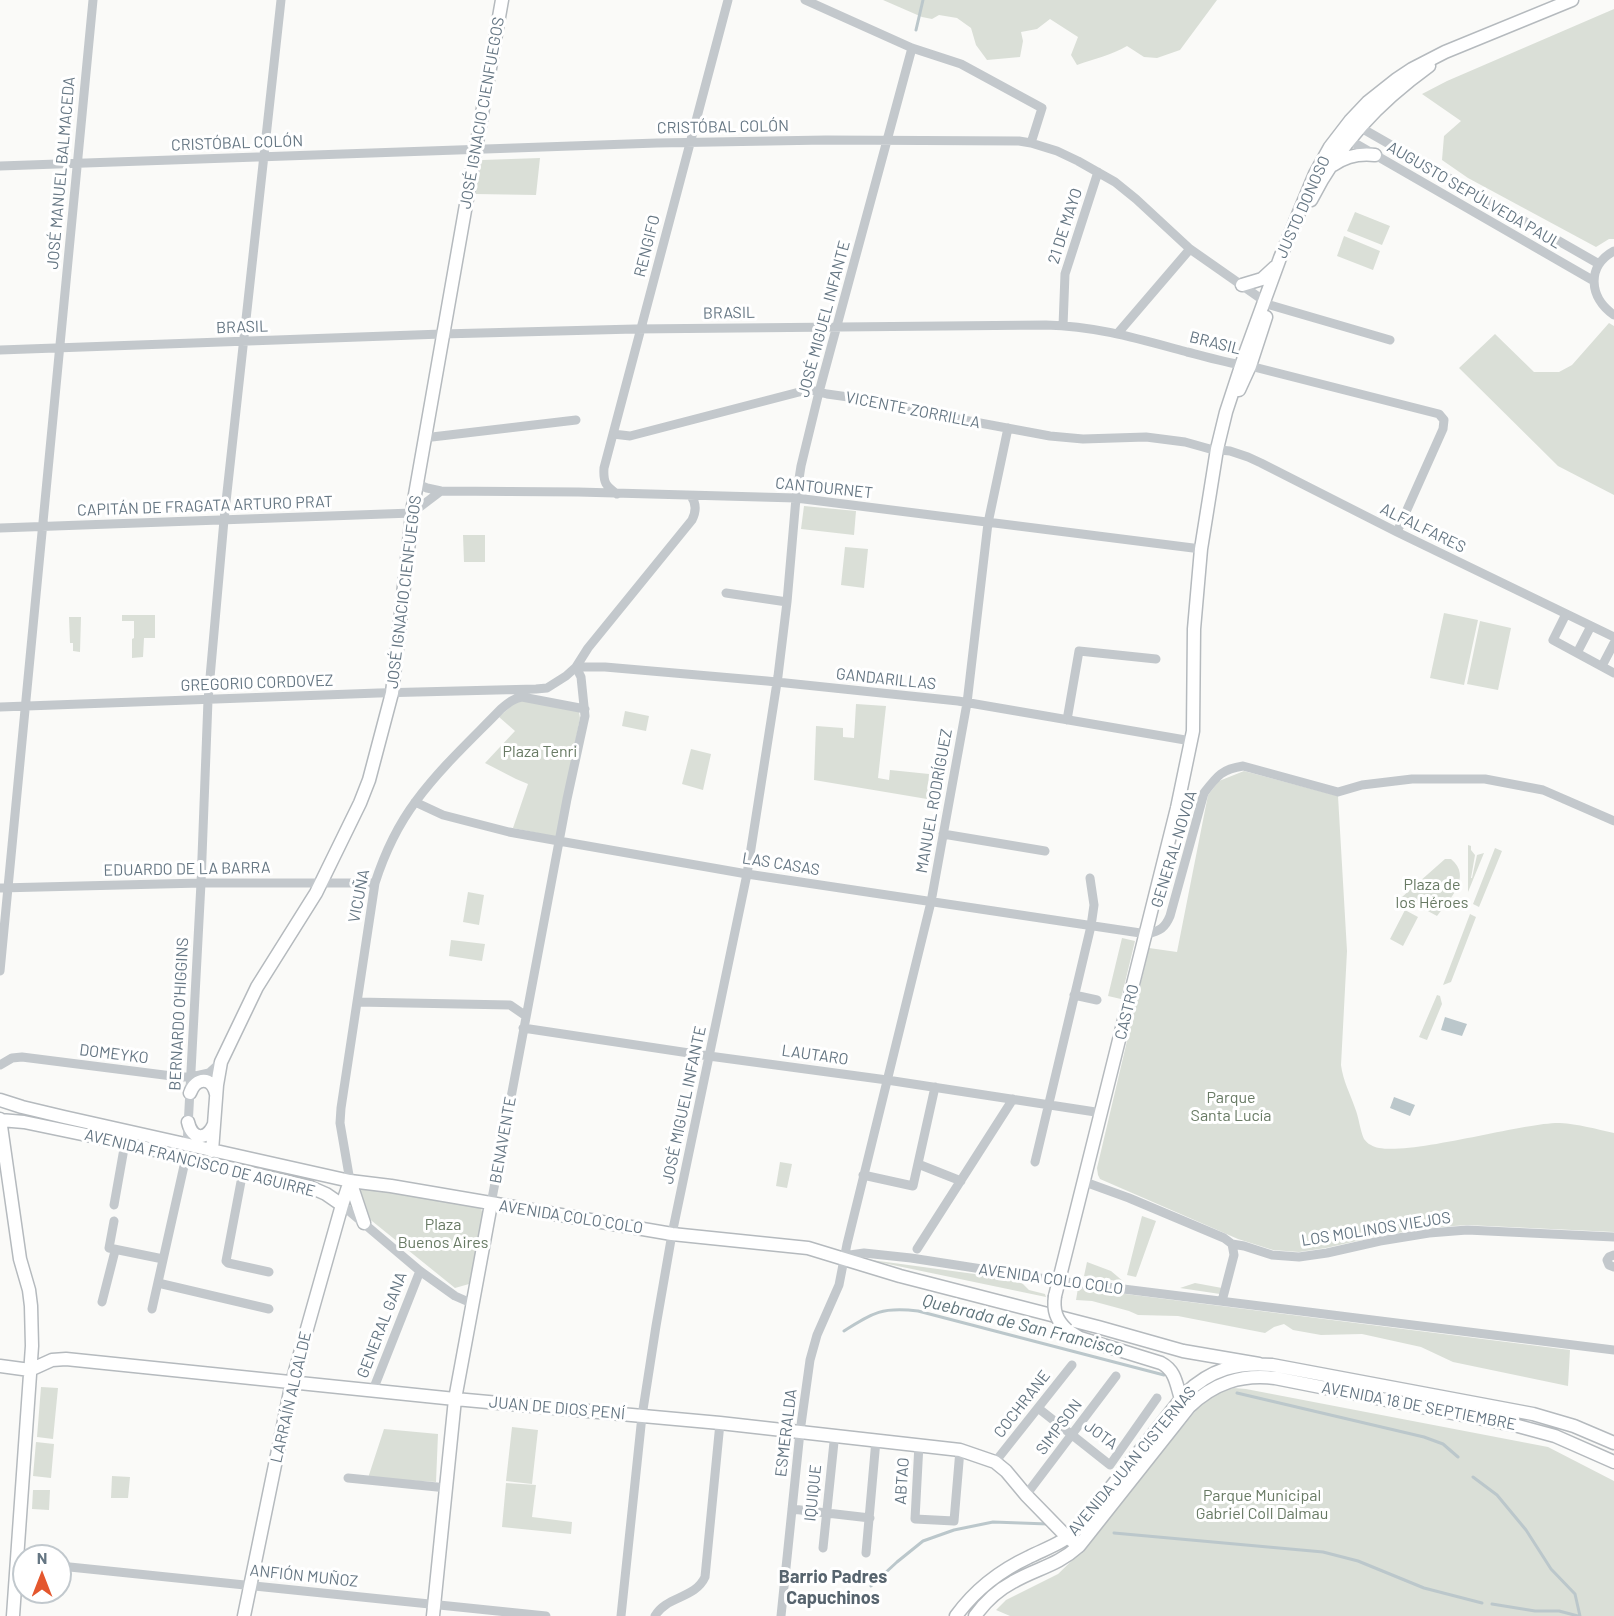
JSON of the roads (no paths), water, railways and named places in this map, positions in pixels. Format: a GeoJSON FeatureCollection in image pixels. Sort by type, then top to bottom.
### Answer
{"type":"FeatureCollection","features":[{"type":"Feature","properties":{"kind":"main road","name":"JOSÉ IGNACIO CIENFUEGOS"},"geometry":{"type":"LineString","coordinates":[[212,1151],[221,1062],[257,987],[321,883],[366,790],[392,693],[412,513],[502,0]]}},
{"type":"Feature","properties":{"kind":"main road","name":"JUSTO DONOSO"},"geometry":{"type":"LineString","coordinates":[[1191,741],[1194,712],[1194,629],[1201,549],[1217,449],[1226,412],[1244,381],[1246,366],[1280,258],[1314,174],[1355,124],[1411,80],[1463,45],[1572,0]]}},
{"type":"Feature","properties":{"kind":"main road","name":"JUSTO DONOSO"},"geometry":{"type":"LineString","coordinates":[[1267,302],[1311,200],[1344,137]]}},
{"type":"Feature","properties":{"kind":"main road"},"geometry":{"type":"LineString","coordinates":[[1328,170],[1349,157],[1362,154],[1375,155]]}},
{"type":"Feature","properties":{"kind":"main road"},"geometry":{"type":"LineString","coordinates":[[1242,285],[1256,282],[1267,276],[1275,268],[1280,258]]}},
{"type":"Feature","properties":{"kind":"main road","name":"CASTRO"},"geometry":{"type":"LineString","coordinates":[[1118,1349],[1080,1338],[1067,1330],[1056,1315],[1055,1296],[1147,934],[1191,741]]}},
{"type":"Feature","properties":{"kind":"main road"},"geometry":{"type":"LineString","coordinates":[[190,1093],[196,1083],[208,1081],[217,1095]]}},
{"type":"Feature","properties":{"kind":"main road","name":"AVENIDA FRANCISCO DE AGUIRRE"},"geometry":{"type":"LineString","coordinates":[[0,1100],[243,1171],[318,1190],[342,1205]]}},
{"type":"Feature","properties":{"kind":"main road"},"geometry":{"type":"LineString","coordinates":[[0,1120],[20,1259],[29,1290],[32,1336],[21,1544]]}},
{"type":"Feature","properties":{"kind":"main road","name":"AVENIDA FRANCISCO DE AGUIRRE"},"geometry":{"type":"LineString","coordinates":[[0,1120],[24,1122],[190,1154]]}},
{"type":"Feature","properties":{"kind":"main road"},"geometry":{"type":"LineString","coordinates":[[188,1122],[192,1133],[197,1136],[208,1134],[214,1124]]}},
{"type":"Feature","properties":{"kind":"main road"},"geometry":{"type":"LineString","coordinates":[[190,1154],[212,1151]]}},
{"type":"Feature","properties":{"kind":"main road","name":"AVENIDA FRANCISCO DE AGUIRRE"},"geometry":{"type":"LineString","coordinates":[[212,1151],[350,1181],[491,1204]]}},
{"type":"Feature","properties":{"kind":"main road"},"geometry":{"type":"LineString","coordinates":[[350,1181],[364,1223]]}},
{"type":"Feature","properties":{"kind":"main road","name":"LARRAÍN ALCALDE"},"geometry":{"type":"LineString","coordinates":[[240,1616],[245,1610],[292,1382],[350,1181]]}},
{"type":"Feature","properties":{"kind":"main road","name":"AVENIDA COLO COLO"},"geometry":{"type":"LineString","coordinates":[[491,1204],[672,1234],[808,1248],[844,1258]]}},
{"type":"Feature","properties":{"kind":"main road","name":"BENAVENTE"},"geometry":{"type":"LineString","coordinates":[[433,1610],[455,1399],[491,1204]]}},
{"type":"Feature","properties":{"kind":"main road"},"geometry":{"type":"LineString","coordinates":[[844,1258],[900,1276],[1183,1351],[1259,1364]]}},
{"type":"Feature","properties":{"kind":"main road"},"geometry":{"type":"LineString","coordinates":[[1118,1349],[1183,1351]]}},
{"type":"Feature","properties":{"kind":"main road"},"geometry":{"type":"LineString","coordinates":[[1118,1349],[1168,1367],[1173,1374],[1181,1399]]}},
{"type":"Feature","properties":{"kind":"main road","name":"JUAN DE DIOS PENÍ"},"geometry":{"type":"LineString","coordinates":[[0,1366],[30,1370],[45,1362],[59,1359],[720,1423],[960,1450],[995,1462],[1026,1496],[1079,1546]]}},
{"type":"Feature","properties":{"kind":"main road","name":"AVENIDA JUAN CISTERNAS"},"geometry":{"type":"LineString","coordinates":[[956,1616],[979,1590],[1000,1573],[1068,1538],[1081,1525],[1181,1399],[1202,1380],[1220,1370],[1240,1365],[1259,1364]]}},
{"type":"Feature","properties":{"kind":"main road","name":"AVENIDA 18 DE SEPTIEMBRE"},"geometry":{"type":"LineString","coordinates":[[1259,1364],[1514,1410],[1574,1426],[1614,1443]]}},
{"type":"Feature","properties":{"kind":"main road","name":"AVENIDA 18 DE SEPTIEMBRE"},"geometry":{"type":"LineString","coordinates":[[1219,1385],[1241,1378],[1265,1377],[1423,1407],[1545,1433],[1614,1462]]}},
{"type":"Feature","properties":{"kind":"main road","name":"AVENIDA JUAN CISTERNAS"},"geometry":{"type":"LineString","coordinates":[[975,1616],[990,1599],[1013,1582],[1060,1561],[1079,1546],[1184,1413],[1197,1400],[1219,1385]]}},
{"type":"Feature","properties":{"kind":"street","name":"JOSÉ MANUEL BALMACEDA"},"geometry":{"type":"LineString","coordinates":[[42,527],[93,0]]}},
{"type":"Feature","properties":{"kind":"street"},"geometry":{"type":"LineString","coordinates":[[224,520],[281,0]]}},
{"type":"Feature","properties":{"kind":"street","name":"RENGIFO"},"geometry":{"type":"LineString","coordinates":[[617,494],[606,486],[604,468],[728,0]]}},
{"type":"Feature","properties":{"kind":"street"},"geometry":{"type":"LineString","coordinates":[[805,0],[912,48],[961,64],[1042,108],[1031,143]]}},
{"type":"Feature","properties":{"kind":"street","name":"JOSÉ MIGUEL INFANTE"},"geometry":{"type":"LineString","coordinates":[[621,1616],[642,1416],[672,1234],[747,874],[776,683],[787,602],[796,498],[805,448],[912,48]]}},
{"type":"Feature","properties":{"kind":"street","name":"AUGUSTO SEPÚLVEDA PAUL"},"geometry":{"type":"LineString","coordinates":[[1355,124],[1599,264]]}},
{"type":"Feature","properties":{"kind":"street","name":"AUGUSTO SEPÚLVEDA PAUL"},"geometry":{"type":"LineString","coordinates":[[1344,137],[1594,281]]}},
{"type":"Feature","properties":{"kind":"street","name":"CRISTÓBAL COLÓN"},"geometry":{"type":"LineString","coordinates":[[0,166],[689,142],[1008,140],[1031,143],[1057,151],[1098,171],[1136,199],[1190,249],[1267,302],[1390,340]]}},
{"type":"Feature","properties":{"kind":"street"},"geometry":{"type":"LineString","coordinates":[[1422,182],[1430,167]]}},
{"type":"Feature","properties":{"kind":"street","name":"21 DE MAYO"},"geometry":{"type":"LineString","coordinates":[[1063,326],[1065,274],[1098,171]]}},
{"type":"Feature","properties":{"kind":"street"},"geometry":{"type":"LineString","coordinates":[[1118,333],[1190,249]]}},
{"type":"Feature","properties":{"kind":"street"},"geometry":{"type":"LineString","coordinates":[[1614,251],[1599,264],[1594,275],[1594,288],[1598,299],[1605,309],[1614,315]]}},
{"type":"Feature","properties":{"kind":"street","name":"BRASIL"},"geometry":{"type":"LineString","coordinates":[[0,350],[641,329],[1063,326],[1091,328],[1439,414],[1444,420],[1443,429],[1397,532]]}},
{"type":"Feature","properties":{"kind":"street","name":"VICENTE ZORRILLA"},"geometry":{"type":"LineString","coordinates":[[613,434],[630,436],[812,390],[1064,438],[1146,437],[1217,449]]}},
{"type":"Feature","properties":{"kind":"street"},"geometry":{"type":"LineString","coordinates":[[432,437],[576,420]]}},
{"type":"Feature","properties":{"kind":"street","name":"MANUEL RODRÍGUEZ"},"geometry":{"type":"LineString","coordinates":[[844,1258],[931,902],[967,702],[988,523],[1008,428]]}},
{"type":"Feature","properties":{"kind":"street","name":"ALFALFARES"},"geometry":{"type":"LineString","coordinates":[[1217,449],[1248,457],[1614,637]]}},
{"type":"Feature","properties":{"kind":"street","name":"CANTOURNET"},"geometry":{"type":"LineString","coordinates":[[417,484],[441,491],[796,498],[1201,549]]}},
{"type":"Feature","properties":{"kind":"street"},"geometry":{"type":"LineString","coordinates":[[412,513],[441,491]]}},
{"type":"Feature","properties":{"kind":"street"},"geometry":{"type":"LineString","coordinates":[[576,667],[588,648],[692,520],[696,510],[692,496]]}},
{"type":"Feature","properties":{"kind":"street","name":"CAPITÁN DE FRAGATA ARTURO PRAT"},"geometry":{"type":"LineString","coordinates":[[0,528],[412,513]]}},
{"type":"Feature","properties":{"kind":"street","name":"BERNARDO O'HIGGINS"},"geometry":{"type":"LineString","coordinates":[[152,1309],[190,1154],[188,1122],[208,700],[224,520]]}},
{"type":"Feature","properties":{"kind":"street"},"geometry":{"type":"LineString","coordinates":[[0,971],[4,888],[26,706],[42,527]]}},
{"type":"Feature","properties":{"kind":"street"},"geometry":{"type":"LineString","coordinates":[[726,593],[787,602]]}},
{"type":"Feature","properties":{"kind":"street"},"geometry":{"type":"LineString","coordinates":[[1566,614],[1553,640],[1614,673]]}},
{"type":"Feature","properties":{"kind":"street"},"geometry":{"type":"LineString","coordinates":[[1578,653],[1591,626]]}},
{"type":"Feature","properties":{"kind":"street"},"geometry":{"type":"LineString","coordinates":[[1602,666],[1614,643]]}},
{"type":"Feature","properties":{"kind":"street"},"geometry":{"type":"LineString","coordinates":[[1067,720],[1079,651],[1156,659]]}},
{"type":"Feature","properties":{"kind":"street","name":"GANDARILLAS"},"geometry":{"type":"LineString","coordinates":[[576,667],[605,667],[967,702],[1191,741]]}},
{"type":"Feature","properties":{"kind":"street","name":"GREGORIO CORDOVEZ"},"geometry":{"type":"LineString","coordinates":[[0,707],[547,688],[557,683],[576,667]]}},
{"type":"Feature","properties":{"kind":"street","name":"BENAVENTE"},"geometry":{"type":"LineString","coordinates":[[491,1204],[523,1028],[583,726],[585,709],[581,677],[576,667]]}},
{"type":"Feature","properties":{"kind":"street"},"geometry":{"type":"LineString","coordinates":[[496,690],[501,693],[504,700],[501,709]]}},
{"type":"Feature","properties":{"kind":"street","name":"VICUÑA"},"geometry":{"type":"LineString","coordinates":[[350,1181],[340,1117],[375,883],[384,858],[415,802],[501,709],[516,698],[522,697],[585,709]]}},
{"type":"Feature","properties":{"kind":"street","name":"GENERAL NOVOA"},"geometry":{"type":"LineString","coordinates":[[1147,934],[1165,927],[1204,793],[1216,778],[1230,768],[1244,766],[1338,792],[1362,785],[1412,779],[1485,779],[1543,790],[1614,821]]}},
{"type":"Feature","properties":{"kind":"street","name":"LAS CASAS"},"geometry":{"type":"LineString","coordinates":[[415,802],[442,815],[509,832],[747,874],[1147,934]]}},
{"type":"Feature","properties":{"kind":"street"},"geometry":{"type":"LineString","coordinates":[[943,834],[1046,851]]}},
{"type":"Feature","properties":{"kind":"street"},"geometry":{"type":"LineString","coordinates":[[1035,1162],[1091,926],[1094,905],[1090,878]]}},
{"type":"Feature","properties":{"kind":"street","name":"EDUARDO DE LA BARRA"},"geometry":{"type":"LineString","coordinates":[[4,888],[201,883],[375,883]]}},
{"type":"Feature","properties":{"kind":"street"},"geometry":{"type":"LineString","coordinates":[[1074,995],[1097,1000]]}},
{"type":"Feature","properties":{"kind":"street"},"geometry":{"type":"LineString","coordinates":[[357,1002],[510,1005],[526,1016]]}},
{"type":"Feature","properties":{"kind":"street","name":"LAUTARO"},"geometry":{"type":"LineString","coordinates":[[523,1028],[1102,1113]]}},
{"type":"Feature","properties":{"kind":"street","name":"DOMEYKO"},"geometry":{"type":"LineString","coordinates":[[0,1065],[12,1058],[22,1057],[129,1072],[191,1077],[209,1073],[221,1062]]}},
{"type":"Feature","properties":{"kind":"street"},"geometry":{"type":"LineString","coordinates":[[863,1175],[913,1186],[935,1087]]}},
{"type":"Feature","properties":{"kind":"street"},"geometry":{"type":"LineString","coordinates":[[917,1249],[1013,1099]]}},
{"type":"Feature","properties":{"kind":"street"},"geometry":{"type":"LineString","coordinates":[[114,1205],[125,1143]]}},
{"type":"Feature","properties":{"kind":"street"},"geometry":{"type":"LineString","coordinates":[[918,1164],[961,1181]]}},
{"type":"Feature","properties":{"kind":"street"},"geometry":{"type":"LineString","coordinates":[[243,1171],[226,1261],[269,1272]]}},
{"type":"Feature","properties":{"kind":"street","name":"LOS MOLINOS VIEJOS"},"geometry":{"type":"LineString","coordinates":[[1085,1182],[1224,1238],[1232,1244],[1272,1255],[1299,1257],[1429,1233],[1467,1230],[1614,1237]]}},
{"type":"Feature","properties":{"kind":"street","name":"AVENIDA FRANCISCO DE AGUIRRE"},"geometry":{"type":"LineString","coordinates":[[342,1205],[420,1270],[448,1291],[471,1303]]}},
{"type":"Feature","properties":{"kind":"street"},"geometry":{"type":"LineString","coordinates":[[114,1221],[108,1246],[110,1249],[163,1259]]}},
{"type":"Feature","properties":{"kind":"street"},"geometry":{"type":"LineString","coordinates":[[1222,1301],[1234,1255],[1232,1244]]}},
{"type":"Feature","properties":{"kind":"street"},"geometry":{"type":"LineString","coordinates":[[102,1302],[115,1251]]}},
{"type":"Feature","properties":{"kind":"street","name":"AVENIDA COLO COLO"},"geometry":{"type":"LineString","coordinates":[[844,1258],[864,1253],[911,1258],[1059,1281],[1614,1350]]}},
{"type":"Feature","properties":{"kind":"street"},"geometry":{"type":"LineString","coordinates":[[1614,1256],[1607,1260],[1609,1265],[1614,1267]]}},
{"type":"Feature","properties":{"kind":"street","name":"ESMERALDA"},"geometry":{"type":"LineString","coordinates":[[781,1616],[812,1351],[820,1326],[837,1291],[844,1258]]}},
{"type":"Feature","properties":{"kind":"street","name":"GENERAL GANA"},"geometry":{"type":"LineString","coordinates":[[373,1390],[420,1270]]}},
{"type":"Feature","properties":{"kind":"street"},"geometry":{"type":"LineString","coordinates":[[158,1283],[269,1309]]}},
{"type":"Feature","properties":{"kind":"street","name":"COCHRANE"},"geometry":{"type":"LineString","coordinates":[[995,1462],[1072,1365]]}},
{"type":"Feature","properties":{"kind":"street","name":"SIMPSON"},"geometry":{"type":"LineString","coordinates":[[1026,1496],[1116,1376]]}},
{"type":"Feature","properties":{"kind":"street","name":"JOTA"},"geometry":{"type":"LineString","coordinates":[[1038,1408],[1110,1464],[1157,1398]]}},
{"type":"Feature","properties":{"kind":"street"},"geometry":{"type":"LineString","coordinates":[[655,1616],[661,1608],[698,1588],[705,1577],[720,1423]]}},
{"type":"Feature","properties":{"kind":"street"},"geometry":{"type":"LineString","coordinates":[[866,1553],[876,1440]]}},
{"type":"Feature","properties":{"kind":"street","name":"IQUIQUE"},"geometry":{"type":"LineString","coordinates":[[823,1548],[834,1442]]}},
{"type":"Feature","properties":{"kind":"street","name":"ABTAO"},"geometry":{"type":"LineString","coordinates":[[919,1444],[915,1519],[954,1521],[960,1450]]}},
{"type":"Feature","properties":{"kind":"street"},"geometry":{"type":"LineString","coordinates":[[348,1478],[447,1488]]}},
{"type":"Feature","properties":{"kind":"street"},"geometry":{"type":"LineString","coordinates":[[792,1509],[870,1518]]}},
{"type":"Feature","properties":{"kind":"street","name":"ANFIÓN MUÑOZ"},"geometry":{"type":"LineString","coordinates":[[72,1567],[250,1586],[433,1610],[546,1616]]}},
{"type":"Feature","properties":{"kind":"waterway"},"geometry":{"type":"LineString","coordinates":[[916,30],[923,0]]}},
{"type":"Feature","properties":{"kind":"waterway","name":"Quebrada de San Francisco"},"geometry":{"type":"LineString","coordinates":[[844,1331],[879,1312],[918,1311],[1164,1375]]}},
{"type":"Feature","properties":{"kind":"waterway","name":"Quebrada de San Francisco"},"geometry":{"type":"LineString","coordinates":[[1237,1393],[1424,1437],[1443,1444],[1458,1457]]}},
{"type":"Feature","properties":{"kind":"waterway","name":"Quebrada de San Francisco"},"geometry":{"type":"LineString","coordinates":[[1473,1477],[1497,1495],[1526,1530],[1551,1569],[1575,1594],[1580,1616]]}},
{"type":"Feature","properties":{"kind":"waterway","name":"Quebrada de San Francisco"},"geometry":{"type":"LineString","coordinates":[[871,1586],[923,1541],[954,1530],[993,1522],[1048,1524]]}},
{"type":"Feature","properties":{"kind":"waterway","name":"Quebrada de San Francisco"},"geometry":{"type":"LineString","coordinates":[[1114,1533],[1323,1552],[1358,1561],[1424,1588],[1482,1603]]}},
{"type":"Feature","properties":{"kind":"waterway","name":"Quebrada de San Francisco"},"geometry":{"type":"LineString","coordinates":[[1492,1604],[1535,1611],[1559,1611],[1578,1616]]}},
{"type":"Feature","properties":{"kind":"district","name":"Barrio Padres Capuchinos"},"geometry":{"type":"Point","coordinates":[833,1587]}},
{"type":"Feature","properties":{"kind":"park label","name":"Plaza Tenri"},"geometry":{"type":"Point","coordinates":[540,752]}},
{"type":"Feature","properties":{"kind":"park label","name":"Plaza de los Héroes"},"geometry":{"type":"Point","coordinates":[1432,894]}},
{"type":"Feature","properties":{"kind":"park label","name":"Parque Santa Lucía"},"geometry":{"type":"Point","coordinates":[1231,1107]}},
{"type":"Feature","properties":{"kind":"park label","name":"Plaza Buenos Aires"},"geometry":{"type":"Point","coordinates":[443,1234]}},
{"type":"Feature","properties":{"kind":"park label","name":"Parque Municipal Gabriel Coll Dalmau"},"geometry":{"type":"Point","coordinates":[1262,1505]}}]}
